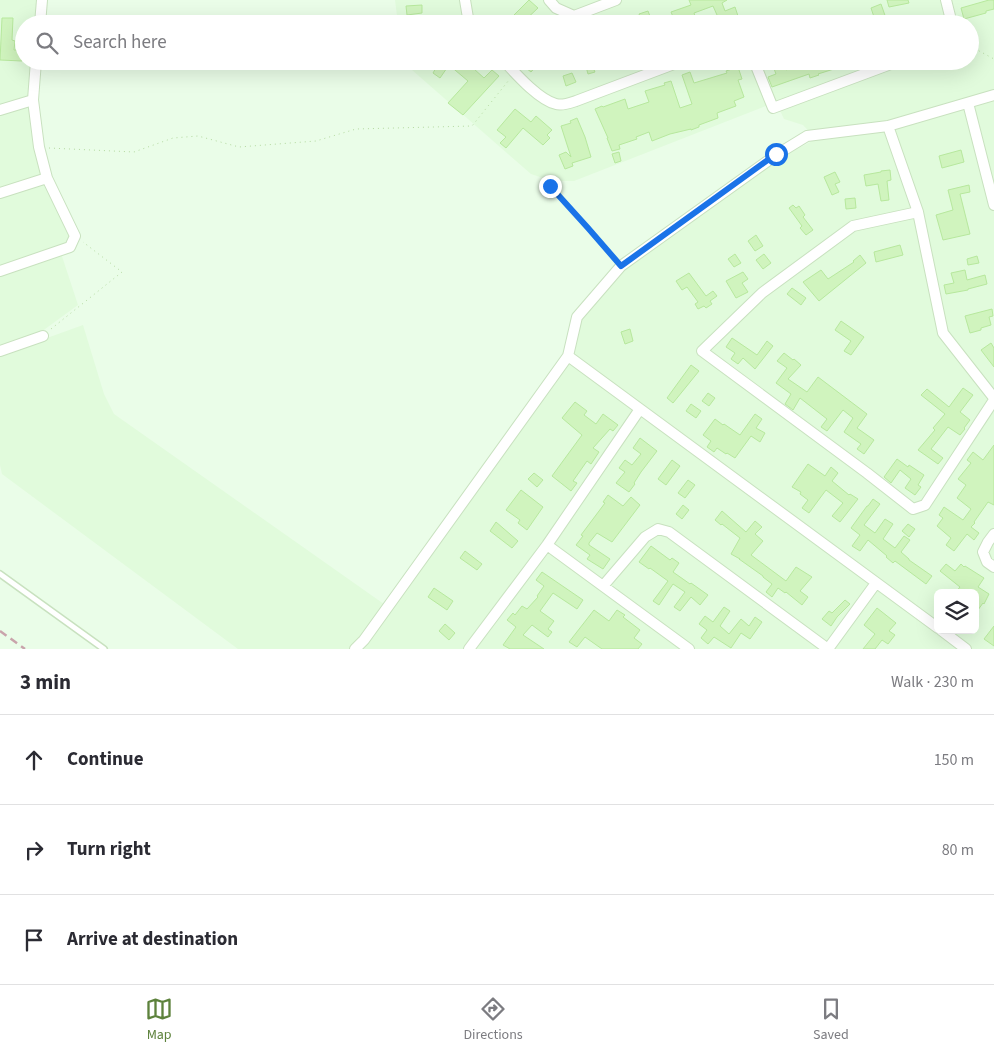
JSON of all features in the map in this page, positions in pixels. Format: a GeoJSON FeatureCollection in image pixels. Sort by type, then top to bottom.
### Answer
{"type":"FeatureCollection","features":[{"type":"Feature","properties":{"kind":"street"},"geometry":{"type":"LineString","coordinates":[[41,15],[42,0]]}},
{"type":"Feature","properties":{"kind":"street"},"geometry":{"type":"LineString","coordinates":[[465,0],[468,15]]}},
{"type":"Feature","properties":{"kind":"street"},"geometry":{"type":"LineString","coordinates":[[549,0],[556,8],[572,15]]}},
{"type":"Feature","properties":{"kind":"street"},"geometry":{"type":"LineString","coordinates":[[577,15],[616,0]]}},
{"type":"Feature","properties":{"kind":"street"},"geometry":{"type":"LineString","coordinates":[[946,0],[950,15]]}},
{"type":"Feature","properties":{"kind":"street"},"geometry":{"type":"LineString","coordinates":[[0,271],[70,247],[75,236],[47,178],[39,147],[33,100],[35,70]]}},
{"type":"Feature","properties":{"kind":"street"},"geometry":{"type":"LineString","coordinates":[[512,70],[544,99],[558,105],[576,101],[658,70]]}},
{"type":"Feature","properties":{"kind":"street"},"geometry":{"type":"LineString","coordinates":[[758,70],[773,108],[875,70]]}},
{"type":"Feature","properties":{"kind":"street"},"geometry":{"type":"LineString","coordinates":[[355,649],[364,640],[568,356],[576,317],[621,266],[776,154],[807,136],[888,126],[994,95]]}},
{"type":"Feature","properties":{"kind":"street"},"geometry":{"type":"LineString","coordinates":[[0,110],[33,100]]}},
{"type":"Feature","properties":{"kind":"street"},"geometry":{"type":"LineString","coordinates":[[968,103],[994,205]]}},
{"type":"Feature","properties":{"kind":"street"},"geometry":{"type":"LineString","coordinates":[[888,126],[918,212],[943,333],[994,399],[924,505],[913,509],[702,351],[762,292],[853,226],[918,212]]}},
{"type":"Feature","properties":{"kind":"street"},"geometry":{"type":"LineString","coordinates":[[0,193],[47,178]]}},
{"type":"Feature","properties":{"kind":"street"},"geometry":{"type":"LineString","coordinates":[[0,352],[43,336]]}},
{"type":"Feature","properties":{"kind":"street"},"geometry":{"type":"LineString","coordinates":[[568,356],[934,625]]}},
{"type":"Feature","properties":{"kind":"street"},"geometry":{"type":"LineString","coordinates":[[469,649],[547,545],[640,409]]}},
{"type":"Feature","properties":{"kind":"street"},"geometry":{"type":"LineString","coordinates":[[602,586],[645,537],[658,528],[669,532],[828,649],[876,583]]}},
{"type":"Feature","properties":{"kind":"street"},"geometry":{"type":"LineString","coordinates":[[994,534],[984,552],[987,562],[994,567]]}},
{"type":"Feature","properties":{"kind":"street"},"geometry":{"type":"LineString","coordinates":[[547,545],[689,649]]}},
{"type":"Feature","properties":{"kind":"street"},"geometry":{"type":"LineString","coordinates":[[946,634],[966,649]]}},
{"type":"Feature","properties":{"kind":"lane"},"geometry":{"type":"LineString","coordinates":[[0,574],[104,649]]}},
{"type":"Feature","properties":{"kind":"path"},"geometry":{"type":"LineString","coordinates":[[979,50],[994,58]]}},
{"type":"Feature","properties":{"kind":"path"},"geometry":{"type":"LineString","coordinates":[[39,147],[134,152],[173,138],[198,136],[239,148],[316,141],[356,129],[472,126],[515,73]]}},
{"type":"Feature","properties":{"kind":"path"},"geometry":{"type":"LineString","coordinates":[[550,186],[621,266]]}},
{"type":"Feature","properties":{"kind":"path"},"geometry":{"type":"LineString","coordinates":[[43,336],[122,272],[75,236]]}},
{"type":"Feature","properties":{"kind":"shaded area"},"geometry":{"type":"Polygon","coordinates":[[[0,0],[38,0],[37,15],[15,15],[15,70],[31,70],[28,96],[33,145],[45,185],[70,235],[68,244],[59,247],[78,305],[41,332],[0,348],[0,0]]]}},
{"type":"Feature","properties":{"kind":"shaded area"},"geometry":{"type":"Polygon","coordinates":[[[395,0],[994,0],[994,649],[238,649],[2,474],[0,465],[0,355],[83,325],[104,394],[114,414],[391,609],[575,352],[581,320],[623,272],[782,157],[816,139],[803,125],[784,119],[776,102],[574,181],[552,181],[531,174],[412,70],[979,70],[979,15],[397,15],[395,0]]]}},
{"type":"Feature","properties":{"kind":"building"},"geometry":{"type":"Polygon","coordinates":[[[529,0],[538,8],[531,15],[514,15],[529,0]]]}},
{"type":"Feature","properties":{"kind":"building"},"geometry":{"type":"Polygon","coordinates":[[[689,0],[727,0],[722,3],[725,11],[735,7],[738,15],[717,15],[713,6],[694,13],[695,15],[672,15],[671,12],[691,5],[689,0]]]}},
{"type":"Feature","properties":{"kind":"building"},"geometry":{"type":"Polygon","coordinates":[[[887,0],[908,0],[909,3],[889,7],[887,0]]]}},
{"type":"Feature","properties":{"kind":"building"},"geometry":{"type":"Polygon","coordinates":[[[994,0],[994,9],[979,15],[963,15],[961,8],[994,0]]]}},
{"type":"Feature","properties":{"kind":"building"},"geometry":{"type":"Polygon","coordinates":[[[881,4],[885,15],[873,15],[871,8],[881,4]]]}},
{"type":"Feature","properties":{"kind":"building"},"geometry":{"type":"Polygon","coordinates":[[[422,5],[422,13],[407,15],[406,6],[422,5]]]}},
{"type":"Feature","properties":{"kind":"building"},"geometry":{"type":"Polygon","coordinates":[[[648,11],[650,15],[639,15],[648,11]]]}},
{"type":"Feature","properties":{"kind":"building"},"geometry":{"type":"Polygon","coordinates":[[[2,18],[13,18],[12,40],[15,41],[15,61],[0,60],[2,18]]]}},
{"type":"Feature","properties":{"kind":"building"},"geometry":{"type":"Polygon","coordinates":[[[435,70],[446,70],[440,78],[433,73],[435,70]]]}},
{"type":"Feature","properties":{"kind":"building"},"geometry":{"type":"Polygon","coordinates":[[[455,70],[475,70],[484,78],[492,70],[499,76],[463,115],[448,103],[468,81],[455,70]]]}},
{"type":"Feature","properties":{"kind":"building"},"geometry":{"type":"Polygon","coordinates":[[[587,70],[594,70],[595,72],[588,74],[587,70]]]}},
{"type":"Feature","properties":{"kind":"building"},"geometry":{"type":"Polygon","coordinates":[[[739,70],[742,79],[738,80],[744,97],[734,101],[736,106],[717,113],[718,118],[691,130],[670,134],[652,141],[649,132],[636,137],[637,139],[619,145],[620,149],[612,151],[595,109],[625,99],[628,109],[649,102],[645,91],[665,85],[664,83],[671,81],[680,108],[692,104],[682,75],[690,72],[694,83],[727,73],[726,71],[739,70]]]}},
{"type":"Feature","properties":{"kind":"building"},"geometry":{"type":"Polygon","coordinates":[[[774,70],[831,70],[810,78],[809,74],[772,87],[768,77],[776,74],[774,70]]]}},
{"type":"Feature","properties":{"kind":"building"},"geometry":{"type":"Polygon","coordinates":[[[572,73],[576,82],[566,86],[563,76],[572,73]]]}},
{"type":"Feature","properties":{"kind":"building"},"geometry":{"type":"Polygon","coordinates":[[[515,109],[531,122],[536,116],[552,130],[547,135],[550,138],[543,145],[523,128],[506,148],[500,143],[506,137],[497,130],[515,109]]]}},
{"type":"Feature","properties":{"kind":"building"},"geometry":{"type":"Polygon","coordinates":[[[577,118],[591,157],[572,163],[573,166],[565,169],[559,155],[566,152],[571,157],[561,126],[571,123],[570,121],[577,118]]]}},
{"type":"Feature","properties":{"kind":"building"},"geometry":{"type":"Polygon","coordinates":[[[961,150],[964,162],[942,168],[939,156],[961,150]]]}},
{"type":"Feature","properties":{"kind":"building"},"geometry":{"type":"Polygon","coordinates":[[[619,152],[621,161],[615,163],[612,154],[619,152]]]}},
{"type":"Feature","properties":{"kind":"building"},"geometry":{"type":"Polygon","coordinates":[[[890,170],[891,180],[887,181],[889,200],[881,201],[878,184],[866,186],[864,175],[890,170]]]}},
{"type":"Feature","properties":{"kind":"building"},"geometry":{"type":"Polygon","coordinates":[[[835,172],[840,182],[835,184],[839,192],[832,195],[824,177],[835,172]]]}},
{"type":"Feature","properties":{"kind":"building"},"geometry":{"type":"Polygon","coordinates":[[[969,185],[970,192],[960,194],[970,234],[943,240],[936,215],[953,210],[948,190],[969,185]]]}},
{"type":"Feature","properties":{"kind":"building"},"geometry":{"type":"Polygon","coordinates":[[[855,198],[856,208],[846,209],[845,199],[855,198]]]}},
{"type":"Feature","properties":{"kind":"building"},"geometry":{"type":"Polygon","coordinates":[[[793,205],[796,208],[799,206],[805,215],[803,217],[813,230],[806,235],[789,208],[793,205]]]}},
{"type":"Feature","properties":{"kind":"building"},"geometry":{"type":"Polygon","coordinates":[[[756,235],[763,246],[755,251],[748,241],[756,235]]]}},
{"type":"Feature","properties":{"kind":"building"},"geometry":{"type":"Polygon","coordinates":[[[900,245],[903,255],[876,262],[874,252],[900,245]]]}},
{"type":"Feature","properties":{"kind":"building"},"geometry":{"type":"Polygon","coordinates":[[[735,254],[741,263],[734,267],[728,259],[735,254]]]}},
{"type":"Feature","properties":{"kind":"building"},"geometry":{"type":"Polygon","coordinates":[[[764,254],[771,263],[763,269],[756,260],[764,254]]]}},
{"type":"Feature","properties":{"kind":"building"},"geometry":{"type":"Polygon","coordinates":[[[860,255],[866,263],[819,301],[803,282],[821,270],[828,279],[854,262],[860,255]]]}},
{"type":"Feature","properties":{"kind":"building"},"geometry":{"type":"Polygon","coordinates":[[[977,256],[979,263],[968,265],[967,259],[977,256]]]}},
{"type":"Feature","properties":{"kind":"building"},"geometry":{"type":"Polygon","coordinates":[[[965,270],[967,280],[985,275],[987,284],[946,294],[944,285],[954,283],[951,273],[965,270]]]}},
{"type":"Feature","properties":{"kind":"building"},"geometry":{"type":"Polygon","coordinates":[[[743,272],[748,279],[742,283],[748,292],[736,298],[726,281],[743,272]]]}},
{"type":"Feature","properties":{"kind":"building"},"geometry":{"type":"Polygon","coordinates":[[[689,273],[706,296],[713,291],[717,296],[710,301],[712,304],[706,308],[704,306],[698,309],[695,304],[698,302],[687,287],[682,290],[676,281],[689,273]]]}},
{"type":"Feature","properties":{"kind":"building"},"geometry":{"type":"Polygon","coordinates":[[[792,288],[806,298],[801,305],[787,294],[792,288]]]}},
{"type":"Feature","properties":{"kind":"building"},"geometry":{"type":"Polygon","coordinates":[[[992,309],[993,316],[989,317],[991,325],[970,333],[965,316],[992,309]]]}},
{"type":"Feature","properties":{"kind":"building"},"geometry":{"type":"Polygon","coordinates":[[[841,321],[864,337],[851,355],[844,351],[851,341],[835,330],[841,321]]]}},
{"type":"Feature","properties":{"kind":"building"},"geometry":{"type":"Polygon","coordinates":[[[630,329],[633,341],[625,344],[621,332],[630,329]]]}},
{"type":"Feature","properties":{"kind":"building"},"geometry":{"type":"Polygon","coordinates":[[[732,338],[757,355],[767,341],[773,346],[755,369],[743,358],[738,364],[731,359],[735,353],[726,347],[732,338]]]}},
{"type":"Feature","properties":{"kind":"building"},"geometry":{"type":"Polygon","coordinates":[[[991,343],[994,348],[994,367],[981,350],[991,343]]]}},
{"type":"Feature","properties":{"kind":"building"},"geometry":{"type":"Polygon","coordinates":[[[784,353],[801,365],[788,379],[807,392],[818,377],[867,414],[857,428],[874,440],[864,454],[857,449],[861,444],[844,432],[853,418],[843,410],[827,431],[821,427],[827,419],[800,398],[793,410],[785,404],[791,394],[776,383],[787,368],[777,361],[784,353]]]}},
{"type":"Feature","properties":{"kind":"building"},"geometry":{"type":"Polygon","coordinates":[[[691,365],[699,371],[673,403],[667,398],[691,365]]]}},
{"type":"Feature","properties":{"kind":"building"},"geometry":{"type":"Polygon","coordinates":[[[963,388],[973,395],[960,412],[970,420],[960,435],[948,427],[931,449],[943,458],[938,464],[918,450],[935,430],[933,428],[945,414],[921,395],[927,389],[949,407],[963,388]]]}},
{"type":"Feature","properties":{"kind":"building"},"geometry":{"type":"Polygon","coordinates":[[[708,393],[715,398],[709,406],[702,401],[708,393]]]}},
{"type":"Feature","properties":{"kind":"building"},"geometry":{"type":"Polygon","coordinates":[[[575,402],[587,411],[584,415],[596,424],[603,414],[618,425],[613,431],[610,429],[593,448],[599,452],[591,464],[587,461],[573,481],[577,483],[571,491],[552,476],[582,435],[562,418],[575,402]]]}},
{"type":"Feature","properties":{"kind":"building"},"geometry":{"type":"Polygon","coordinates":[[[691,404],[701,411],[696,418],[686,411],[691,404]]]}},
{"type":"Feature","properties":{"kind":"building"},"geometry":{"type":"Polygon","coordinates":[[[755,414],[762,419],[756,428],[765,433],[760,442],[751,436],[735,458],[717,448],[714,452],[707,447],[711,441],[703,435],[715,419],[740,435],[755,414]]]}},
{"type":"Feature","properties":{"kind":"building"},"geometry":{"type":"Polygon","coordinates":[[[640,438],[657,451],[629,492],[616,483],[625,472],[619,468],[625,460],[632,465],[641,454],[633,448],[640,438]]]}},
{"type":"Feature","properties":{"kind":"building"},"geometry":{"type":"Polygon","coordinates":[[[994,445],[994,505],[988,502],[971,527],[979,533],[974,540],[967,534],[954,551],[946,545],[951,538],[937,526],[943,518],[939,515],[944,507],[963,520],[971,509],[957,498],[966,485],[958,479],[971,463],[967,460],[973,452],[983,460],[994,445]]]}},
{"type":"Feature","properties":{"kind":"building"},"geometry":{"type":"Polygon","coordinates":[[[897,459],[924,475],[918,485],[921,487],[915,495],[905,488],[911,479],[900,470],[891,483],[884,477],[897,459]]]}},
{"type":"Feature","properties":{"kind":"building"},"geometry":{"type":"Polygon","coordinates":[[[672,460],[680,466],[666,485],[658,479],[672,460]]]}},
{"type":"Feature","properties":{"kind":"building"},"geometry":{"type":"Polygon","coordinates":[[[808,464],[825,476],[831,467],[838,473],[832,481],[849,495],[858,499],[840,522],[832,516],[843,503],[826,490],[809,513],[802,508],[808,500],[800,494],[801,492],[792,487],[808,464]]]}},
{"type":"Feature","properties":{"kind":"building"},"geometry":{"type":"Polygon","coordinates":[[[534,473],[543,480],[537,487],[528,479],[534,473]]]}},
{"type":"Feature","properties":{"kind":"building"},"geometry":{"type":"Polygon","coordinates":[[[688,480],[695,485],[685,498],[678,493],[688,480]]]}},
{"type":"Feature","properties":{"kind":"building"},"geometry":{"type":"Polygon","coordinates":[[[521,490],[543,507],[527,530],[518,523],[520,520],[506,510],[521,490]]]}},
{"type":"Feature","properties":{"kind":"building"},"geometry":{"type":"Polygon","coordinates":[[[608,495],[623,506],[631,497],[640,505],[612,542],[597,533],[589,543],[589,545],[610,559],[603,569],[587,559],[590,555],[576,545],[583,536],[581,535],[605,503],[603,502],[608,495]]]}},
{"type":"Feature","properties":{"kind":"building"},"geometry":{"type":"Polygon","coordinates":[[[873,499],[880,504],[864,525],[875,533],[885,519],[893,524],[883,539],[895,548],[904,536],[910,540],[901,552],[932,576],[926,584],[895,561],[893,563],[868,540],[860,551],[852,546],[860,535],[851,528],[873,499]]]}},
{"type":"Feature","properties":{"kind":"building"},"geometry":{"type":"Polygon","coordinates":[[[683,505],[689,510],[682,519],[676,514],[683,505]]]}},
{"type":"Feature","properties":{"kind":"building"},"geometry":{"type":"Polygon","coordinates":[[[722,511],[746,532],[755,521],[762,527],[755,534],[763,541],[751,555],[786,581],[796,567],[812,577],[800,591],[808,597],[802,605],[778,588],[772,597],[766,592],[772,584],[731,554],[740,538],[715,520],[722,511]]]}},
{"type":"Feature","properties":{"kind":"building"},"geometry":{"type":"Polygon","coordinates":[[[496,522],[518,541],[512,548],[490,531],[496,522]]]}},
{"type":"Feature","properties":{"kind":"building"},"geometry":{"type":"Polygon","coordinates":[[[908,524],[915,529],[909,537],[902,531],[908,524]]]}},
{"type":"Feature","properties":{"kind":"building"},"geometry":{"type":"Polygon","coordinates":[[[651,546],[670,560],[672,558],[679,563],[673,572],[708,595],[700,605],[691,597],[680,611],[674,607],[685,592],[673,584],[659,605],[653,601],[668,581],[639,562],[651,546]]]}},
{"type":"Feature","properties":{"kind":"building"},"geometry":{"type":"Polygon","coordinates":[[[465,551],[482,564],[477,570],[460,558],[465,551]]]}},
{"type":"Feature","properties":{"kind":"building"},"geometry":{"type":"Polygon","coordinates":[[[946,564],[955,571],[961,564],[984,578],[978,587],[989,594],[984,604],[979,608],[979,589],[958,589],[960,587],[940,571],[946,564]]]}},
{"type":"Feature","properties":{"kind":"building"},"geometry":{"type":"Polygon","coordinates":[[[542,572],[583,600],[577,609],[553,593],[540,611],[554,621],[548,629],[552,632],[548,637],[532,625],[523,635],[544,649],[510,649],[503,645],[516,627],[507,620],[513,613],[515,615],[522,606],[527,609],[538,597],[544,586],[536,580],[542,572]]]}},
{"type":"Feature","properties":{"kind":"building"},"geometry":{"type":"Polygon","coordinates":[[[434,588],[453,601],[447,610],[428,597],[434,588]]]}},
{"type":"Feature","properties":{"kind":"building"},"geometry":{"type":"Polygon","coordinates":[[[845,600],[850,604],[831,626],[822,619],[829,611],[832,613],[845,600]]]}},
{"type":"Feature","properties":{"kind":"building"},"geometry":{"type":"Polygon","coordinates":[[[724,607],[730,611],[720,626],[729,634],[741,619],[749,626],[755,617],[762,622],[750,639],[741,633],[731,648],[714,637],[708,644],[701,638],[707,630],[699,624],[705,616],[713,622],[724,607]]]}},
{"type":"Feature","properties":{"kind":"building"},"geometry":{"type":"Polygon","coordinates":[[[877,608],[896,623],[889,631],[895,635],[888,644],[882,640],[875,649],[863,649],[875,634],[864,625],[877,608]]]}},
{"type":"Feature","properties":{"kind":"building"},"geometry":{"type":"Polygon","coordinates":[[[594,610],[609,621],[617,610],[625,615],[623,617],[640,630],[634,638],[642,644],[638,649],[602,649],[585,637],[577,647],[569,642],[594,610]]]}},
{"type":"Feature","properties":{"kind":"building"},"geometry":{"type":"Polygon","coordinates":[[[445,624],[455,633],[449,640],[439,631],[445,624]]]}},
{"type":"Feature","properties":{"kind":"building"},"geometry":{"type":"Polygon","coordinates":[[[994,626],[994,646],[984,639],[994,626]]]}},
{"type":"Feature","properties":{"kind":"railway"},"geometry":{"type":"LineString","coordinates":[[0,631],[25,649]]}},
{"type":"Feature","properties":{"kind":"route"},"geometry":{"type":"LineString","coordinates":[[550,186],[621,266],[776,154]]}}]}
